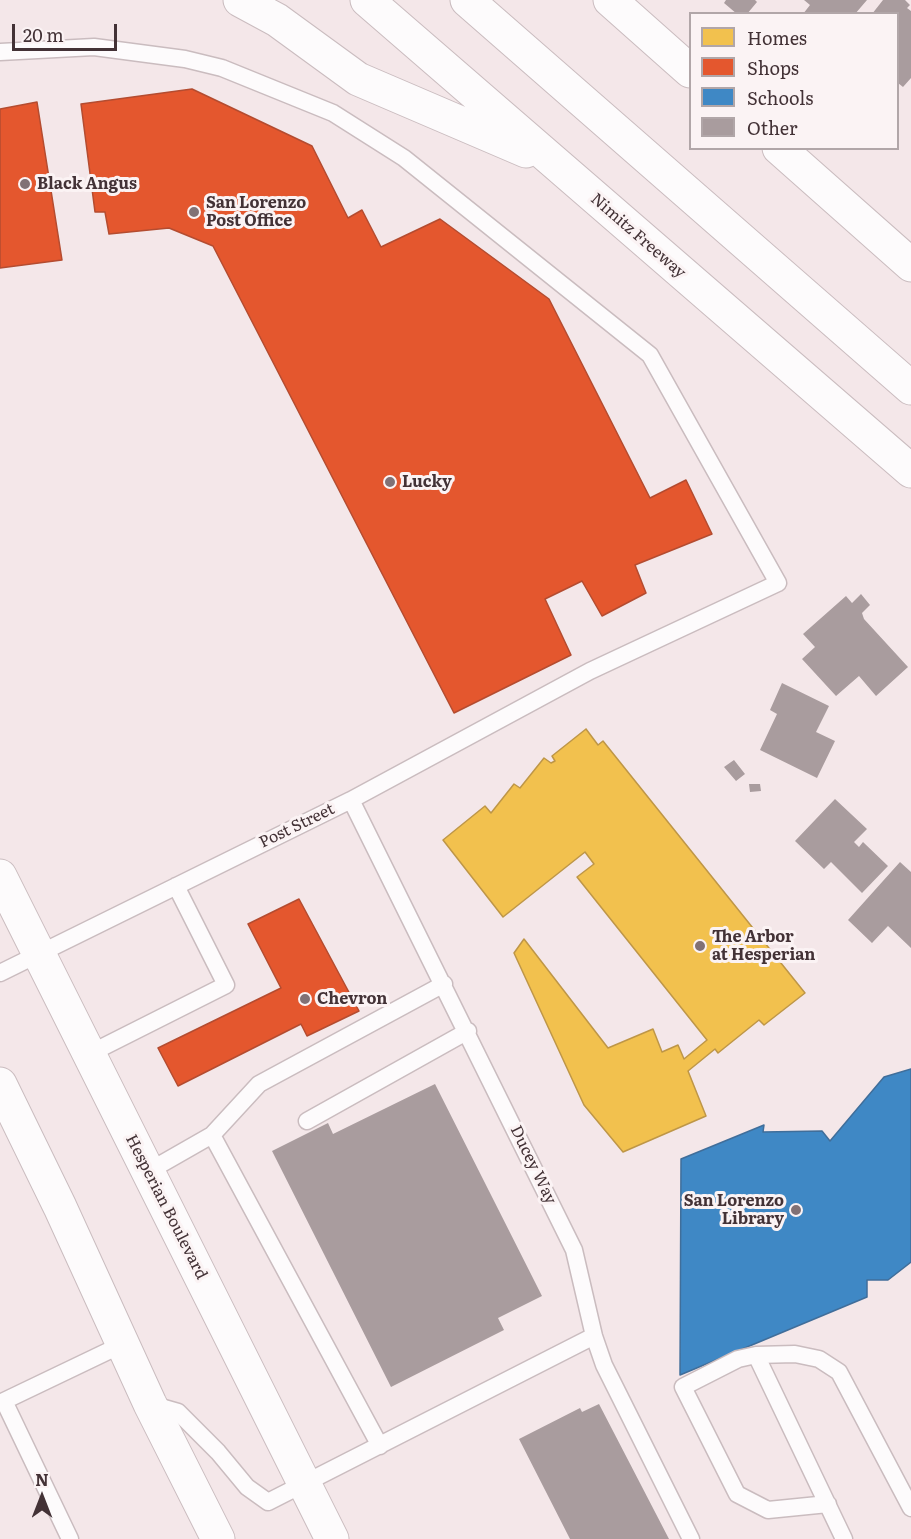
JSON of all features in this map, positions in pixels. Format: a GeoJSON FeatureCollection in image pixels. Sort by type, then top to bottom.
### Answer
{"type":"FeatureCollection","features":[{"type":"Feature","properties":{"kind":"main road"},"geometry":{"type":"LineString","coordinates":[[240,0],[277,20],[358,79],[552,162]]}},
{"type":"Feature","properties":{"kind":"main road","name":"Nimitz Freeway"},"geometry":{"type":"LineString","coordinates":[[367,0],[911,471]]}},
{"type":"Feature","properties":{"kind":"main road"},"geometry":{"type":"LineString","coordinates":[[467,0],[911,388]]}},
{"type":"Feature","properties":{"kind":"main road"},"geometry":{"type":"LineString","coordinates":[[610,0],[689,70]]}},
{"type":"Feature","properties":{"kind":"main road"},"geometry":{"type":"LineString","coordinates":[[781,150],[911,265]]}},
{"type":"Feature","properties":{"kind":"main road","name":"Hesperian Boulevard"},"geometry":{"type":"LineString","coordinates":[[0,876],[150,1171],[332,1539]]}},
{"type":"Feature","properties":{"kind":"main road"},"geometry":{"type":"LineString","coordinates":[[0,1084],[150,1404],[218,1539]]}},
{"type":"Feature","properties":{"kind":"lane","name":"Post Street"},"geometry":{"type":"LineString","coordinates":[[0,51],[94,47],[185,59],[222,68],[333,113],[404,158],[650,355],[778,584],[590,671],[351,800],[0,973]]}},
{"type":"Feature","properties":{"kind":"lane","name":"Ducey Way"},"geometry":{"type":"LineString","coordinates":[[351,800],[468,1031],[574,1250],[594,1336],[616,1393],[691,1539]]}},
{"type":"Feature","properties":{"kind":"lane"},"geometry":{"type":"LineString","coordinates":[[89,1054],[226,985],[176,886]]}},
{"type":"Feature","properties":{"kind":"lane"},"geometry":{"type":"LineString","coordinates":[[150,1171],[212,1135],[258,1083],[444,984]]}},
{"type":"Feature","properties":{"kind":"lane"},"geometry":{"type":"LineString","coordinates":[[307,1121],[468,1031]]}},
{"type":"Feature","properties":{"kind":"lane"},"geometry":{"type":"LineString","coordinates":[[212,1135],[380,1446]]}},
{"type":"Feature","properties":{"kind":"lane"},"geometry":{"type":"LineString","coordinates":[[150,1404],[178,1412],[218,1452],[248,1488],[268,1502],[594,1336]]}},
{"type":"Feature","properties":{"kind":"lane"},"geometry":{"type":"LineString","coordinates":[[70,1539],[4,1401],[123,1344]]}},
{"type":"Feature","properties":{"kind":"lane"},"geometry":{"type":"LineString","coordinates":[[828,1504],[768,1510],[737,1494],[683,1387],[738,1359],[756,1355],[795,1354],[819,1359],[838,1372],[911,1508]]}},
{"type":"Feature","properties":{"kind":"lane"},"geometry":{"type":"LineString","coordinates":[[756,1355],[844,1539]]}},
{"type":"Feature","properties":{"kind":"building: Homes","name":"The Arbor at Hesperian"},"geometry":{"type":"Polygon","coordinates":[[[586,729],[598,745],[603,741],[805,993],[764,1025],[759,1020],[718,1053],[715,1049],[688,1071],[706,1116],[623,1152],[584,1105],[514,953],[524,939],[608,1048],[653,1029],[662,1052],[678,1045],[684,1059],[707,1040],[577,877],[594,864],[585,852],[503,917],[443,840],[485,806],[491,813],[514,784],[520,788],[544,758],[551,763],[555,761],[552,756],[586,729]]]}},
{"type":"Feature","properties":{"kind":"building: Shops"},"geometry":{"type":"Polygon","coordinates":[[[192,89],[312,146],[348,218],[362,210],[381,247],[440,219],[549,299],[650,498],[686,480],[712,534],[635,565],[646,593],[602,616],[582,581],[545,599],[571,655],[454,713],[213,246],[169,228],[109,234],[105,212],[95,212],[81,104],[192,89]]]}},
{"type":"Feature","properties":{"kind":"building: Shops","name":"Black Angus"},"geometry":{"type":"Polygon","coordinates":[[[37,102],[62,260],[0,268],[0,109],[37,102]]]}},
{"type":"Feature","properties":{"kind":"building: Shops","name":"Chevron"},"geometry":{"type":"Polygon","coordinates":[[[299,899],[359,1011],[307,1036],[301,1024],[178,1086],[158,1048],[281,988],[248,924],[299,899]]]}},
{"type":"Feature","properties":{"kind":"building: Schools","name":"San Lorenzo Library"},"geometry":{"type":"Polygon","coordinates":[[[911,1069],[911,1262],[888,1280],[867,1280],[867,1297],[680,1375],[681,1159],[764,1125],[763,1132],[822,1131],[830,1141],[884,1077],[911,1069]]]}},
{"type":"Feature","properties":{"kind":"building: Other"},"geometry":{"type":"Polygon","coordinates":[[[726,0],[755,0],[757,2],[749,12],[735,12],[724,3],[726,0]]]}},
{"type":"Feature","properties":{"kind":"building: Other"},"geometry":{"type":"Polygon","coordinates":[[[804,0],[867,0],[857,12],[805,12],[810,5],[804,0]]]}},
{"type":"Feature","properties":{"kind":"building: Other"},"geometry":{"type":"Polygon","coordinates":[[[883,0],[905,0],[910,5],[907,8],[911,11],[911,78],[903,87],[899,84],[899,12],[874,12],[883,0]]]}},
{"type":"Feature","properties":{"kind":"building: Other"},"geometry":{"type":"Polygon","coordinates":[[[861,594],[870,605],[862,613],[864,619],[908,667],[876,696],[859,676],[836,696],[802,659],[815,647],[803,634],[846,596],[852,603],[861,594]]]}},
{"type":"Feature","properties":{"kind":"building: Other"},"geometry":{"type":"Polygon","coordinates":[[[782,683],[829,706],[816,732],[835,741],[817,778],[760,750],[777,714],[770,710],[782,683]]]}},
{"type":"Feature","properties":{"kind":"building: Other"},"geometry":{"type":"Polygon","coordinates":[[[734,760],[745,774],[736,781],[724,767],[734,760]]]}},
{"type":"Feature","properties":{"kind":"building: Other"},"geometry":{"type":"Polygon","coordinates":[[[749,784],[760,784],[761,791],[750,792],[749,784]]]}},
{"type":"Feature","properties":{"kind":"building: Other"},"geometry":{"type":"Polygon","coordinates":[[[835,799],[867,829],[854,842],[859,847],[863,842],[888,866],[862,893],[831,862],[824,869],[795,841],[835,799]]]}},
{"type":"Feature","properties":{"kind":"building: Other"},"geometry":{"type":"Polygon","coordinates":[[[900,862],[911,872],[911,948],[888,926],[872,943],[848,920],[900,862]]]}},
{"type":"Feature","properties":{"kind":"building: Other"},"geometry":{"type":"Polygon","coordinates":[[[435,1084],[542,1296],[498,1318],[504,1330],[391,1387],[272,1151],[328,1123],[333,1134],[435,1084]]]}},
{"type":"Feature","properties":{"kind":"building: Other"},"geometry":{"type":"Polygon","coordinates":[[[599,1404],[669,1539],[570,1539],[519,1439],[580,1408],[582,1412],[599,1404]]]}},
{"type":"Feature","properties":{"kind":"place","name":"Black Angus"},"geometry":{"type":"Point","coordinates":[25,184]}},
{"type":"Feature","properties":{"kind":"place","name":"San Lorenzo Post Office"},"geometry":{"type":"Point","coordinates":[194,212]}},
{"type":"Feature","properties":{"kind":"place","name":"Lucky"},"geometry":{"type":"Point","coordinates":[390,482]}},
{"type":"Feature","properties":{"kind":"place","name":"The Arbor at Hesperian"},"geometry":{"type":"Point","coordinates":[700,946]}},
{"type":"Feature","properties":{"kind":"place","name":"Chevron"},"geometry":{"type":"Point","coordinates":[305,999]}},
{"type":"Feature","properties":{"kind":"place","name":"San Lorenzo Library"},"geometry":{"type":"Point","coordinates":[796,1210]}}]}
